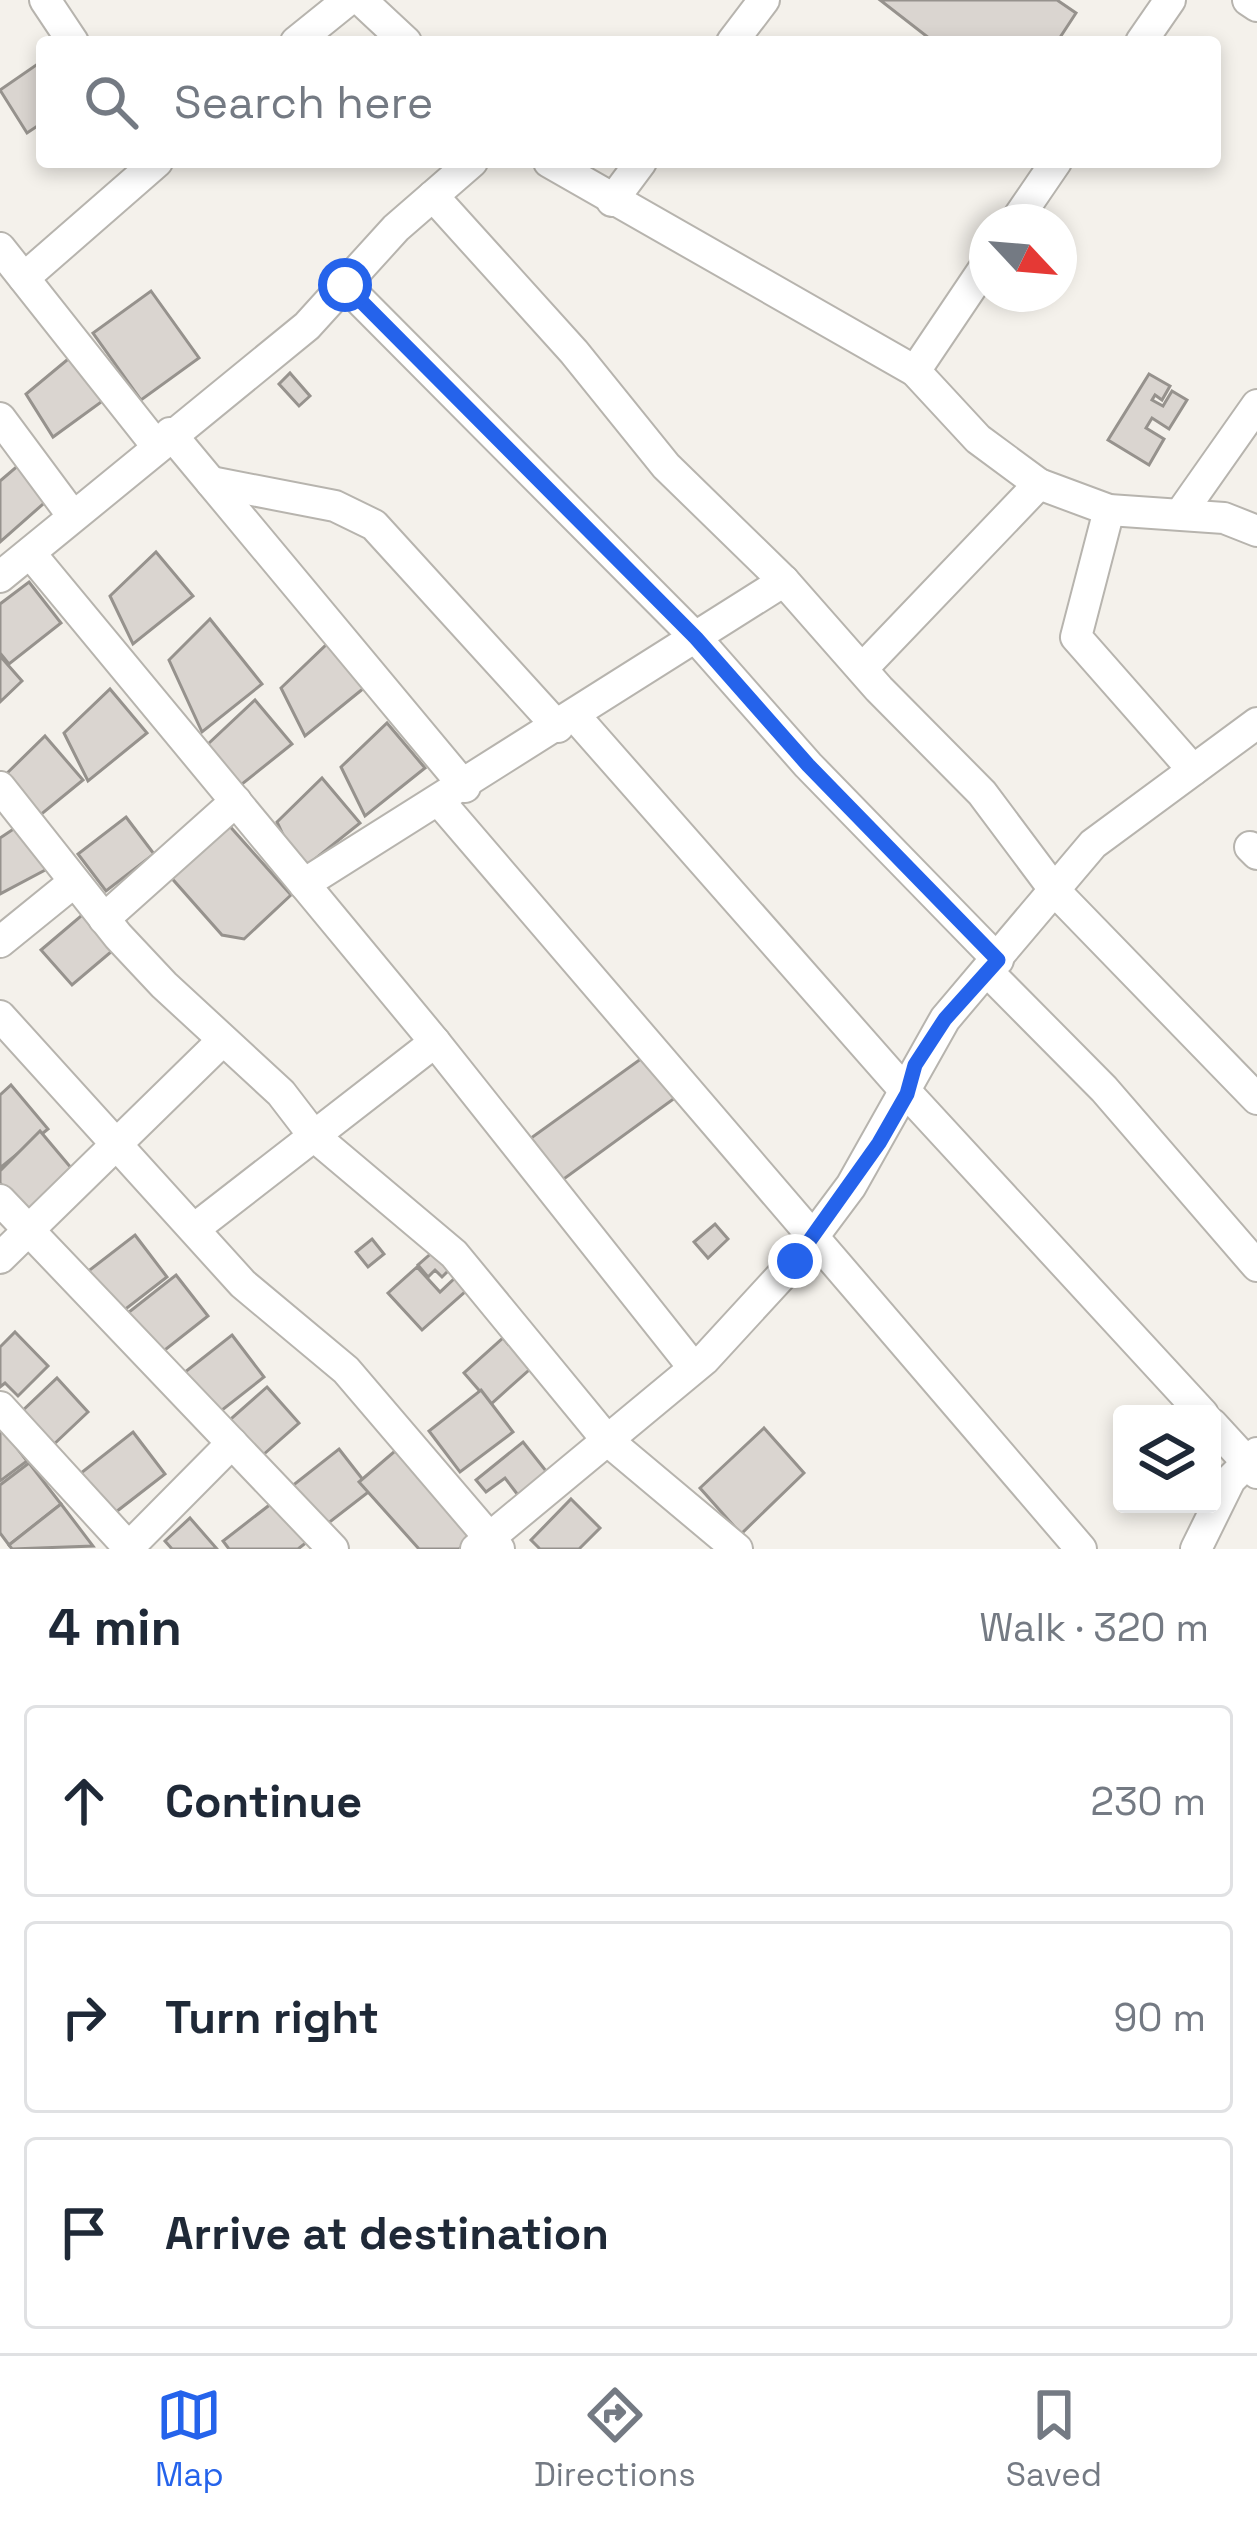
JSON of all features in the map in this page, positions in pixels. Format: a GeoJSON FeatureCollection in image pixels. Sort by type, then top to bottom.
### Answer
{"type":"FeatureCollection","features":[{"type":"Feature","properties":{"kind":"street"},"geometry":{"type":"LineString","coordinates":[[45,0],[69,36]]}},
{"type":"Feature","properties":{"kind":"street"},"geometry":{"type":"LineString","coordinates":[[303,36],[348,0]]}},
{"type":"Feature","properties":{"kind":"street"},"geometry":{"type":"LineString","coordinates":[[361,0],[400,36]]}},
{"type":"Feature","properties":{"kind":"street"},"geometry":{"type":"LineString","coordinates":[[737,36],[764,0]]}},
{"type":"Feature","properties":{"kind":"street"},"geometry":{"type":"LineString","coordinates":[[1146,36],[1171,0]]}},
{"type":"Feature","properties":{"kind":"street"},"geometry":{"type":"LineString","coordinates":[[1248,0],[1257,6]]}},
{"type":"Feature","properties":{"kind":"street"},"geometry":{"type":"LineString","coordinates":[[24,278],[149,168]]}},
{"type":"Feature","properties":{"kind":"street"},"geometry":{"type":"LineString","coordinates":[[0,578],[163,439],[307,326],[465,168]]}},
{"type":"Feature","properties":{"kind":"street"},"geometry":{"type":"LineString","coordinates":[[559,168],[915,371],[978,439],[1039,484],[1109,510],[1224,518],[1257,531]]}},
{"type":"Feature","properties":{"kind":"street"},"geometry":{"type":"LineString","coordinates":[[612,201],[637,168]]}},
{"type":"Feature","properties":{"kind":"street"},"geometry":{"type":"LineString","coordinates":[[1028,204],[1052,168]]}},
{"type":"Feature","properties":{"kind":"street"},"geometry":{"type":"LineString","coordinates":[[433,196],[574,352],[666,466],[784,581],[982,793],[1056,892],[1257,1099]]}},
{"type":"Feature","properties":{"kind":"street"},"geometry":{"type":"LineString","coordinates":[[0,248],[163,439],[211,482],[453,794],[813,1237],[1081,1549]]}},
{"type":"Feature","properties":{"kind":"street"},"geometry":{"type":"LineString","coordinates":[[345,285],[696,638],[1104,1089],[1257,1266]]}},
{"type":"Feature","properties":{"kind":"street"},"geometry":{"type":"LineString","coordinates":[[915,371],[969,291]]}},
{"type":"Feature","properties":{"kind":"street"},"geometry":{"type":"LineString","coordinates":[[1181,513],[1257,405]]}},
{"type":"Feature","properties":{"kind":"street"},"geometry":{"type":"LineString","coordinates":[[0,418],[72,515]]}},
{"type":"Feature","properties":{"kind":"street"},"geometry":{"type":"LineString","coordinates":[[211,482],[335,506],[374,525],[567,721],[1194,1405]]}},
{"type":"Feature","properties":{"kind":"street"},"geometry":{"type":"LineString","coordinates":[[862,668],[1039,484]]}},
{"type":"Feature","properties":{"kind":"street"},"geometry":{"type":"LineString","coordinates":[[1109,510],[1076,637],[1193,770]]}},
{"type":"Feature","properties":{"kind":"street"},"geometry":{"type":"LineString","coordinates":[[30,553],[435,1042],[693,1367]]}},
{"type":"Feature","properties":{"kind":"street"},"geometry":{"type":"LineString","coordinates":[[304,884],[784,581]]}},
{"type":"Feature","properties":{"kind":"street"},"geometry":{"type":"LineString","coordinates":[[0,1016],[243,1284],[346,1370],[488,1546],[693,1367],[813,1237],[879,1143],[907,1094],[915,1065],[935,1034],[1093,844],[1257,723]]}},
{"type":"Feature","properties":{"kind":"street"},"geometry":{"type":"LineString","coordinates":[[0,787],[104,919],[222,1041],[281,1093],[314,1136],[454,1254],[607,1440],[737,1549]]}},
{"type":"Feature","properties":{"kind":"street"},"geometry":{"type":"LineString","coordinates":[[104,919],[236,801]]}},
{"type":"Feature","properties":{"kind":"street"},"geometry":{"type":"LineString","coordinates":[[0,942],[74,882]]}},
{"type":"Feature","properties":{"kind":"street"},"geometry":{"type":"LineString","coordinates":[[0,1258],[222,1041]]}},
{"type":"Feature","properties":{"kind":"street"},"geometry":{"type":"LineString","coordinates":[[194,1229],[435,1042]]}},
{"type":"Feature","properties":{"kind":"street"},"geometry":{"type":"LineString","coordinates":[[0,1200],[334,1549]]}},
{"type":"Feature","properties":{"kind":"street"},"geometry":{"type":"LineString","coordinates":[[0,1407],[129,1548],[232,1444]]}},
{"type":"Feature","properties":{"kind":"street"},"geometry":{"type":"LineString","coordinates":[[1196,1549],[1209,1514],[1254,1462],[1221,1432]]}},
{"type":"Feature","properties":{"kind":"building"},"geometry":{"type":"Polygon","coordinates":[[[880,0],[1057,0],[1076,13],[1061,36],[926,36],[880,0]]]}},
{"type":"Feature","properties":{"kind":"building"},"geometry":{"type":"Polygon","coordinates":[[[36,65],[36,127],[27,133],[0,90],[36,65]]]}},
{"type":"Feature","properties":{"kind":"building"},"geometry":{"type":"Polygon","coordinates":[[[151,291],[199,358],[141,400],[93,333],[151,291]]]}},
{"type":"Feature","properties":{"kind":"building"},"geometry":{"type":"Polygon","coordinates":[[[73,355],[104,400],[53,437],[26,394],[73,355]]]}},
{"type":"Feature","properties":{"kind":"building"},"geometry":{"type":"Polygon","coordinates":[[[290,373],[310,396],[299,406],[279,384],[290,373]]]}},
{"type":"Feature","properties":{"kind":"building"},"geometry":{"type":"Polygon","coordinates":[[[1149,374],[1170,386],[1162,400],[1155,395],[1152,400],[1163,406],[1172,391],[1187,400],[1169,429],[1152,418],[1146,428],[1164,439],[1149,465],[1108,440],[1149,374]]]}},
{"type":"Feature","properties":{"kind":"building"},"geometry":{"type":"Polygon","coordinates":[[[21,463],[51,497],[0,542],[0,481],[21,463]]]}},
{"type":"Feature","properties":{"kind":"building"},"geometry":{"type":"Polygon","coordinates":[[[156,552],[193,596],[133,644],[110,596],[156,552]]]}},
{"type":"Feature","properties":{"kind":"building"},"geometry":{"type":"Polygon","coordinates":[[[29,582],[61,623],[9,664],[0,653],[0,604],[29,582]]]}},
{"type":"Feature","properties":{"kind":"building"},"geometry":{"type":"Polygon","coordinates":[[[210,619],[262,684],[202,732],[169,660],[210,619]]]}},
{"type":"Feature","properties":{"kind":"building"},"geometry":{"type":"Polygon","coordinates":[[[327,644],[364,688],[305,736],[281,688],[327,644]]]}},
{"type":"Feature","properties":{"kind":"building"},"geometry":{"type":"Polygon","coordinates":[[[0,656],[22,681],[0,702],[0,656]]]}},
{"type":"Feature","properties":{"kind":"building"},"geometry":{"type":"Polygon","coordinates":[[[110,689],[147,733],[88,781],[64,733],[110,689]]]}},
{"type":"Feature","properties":{"kind":"building"},"geometry":{"type":"Polygon","coordinates":[[[255,700],[292,744],[232,792],[208,744],[255,700]]]}},
{"type":"Feature","properties":{"kind":"building"},"geometry":{"type":"Polygon","coordinates":[[[387,723],[425,768],[365,816],[341,767],[387,723]]]}},
{"type":"Feature","properties":{"kind":"building"},"geometry":{"type":"Polygon","coordinates":[[[45,736],[83,780],[33,821],[0,780],[45,736]]]}},
{"type":"Feature","properties":{"kind":"building"},"geometry":{"type":"Polygon","coordinates":[[[322,778],[360,823],[300,871],[277,822],[322,778]]]}},
{"type":"Feature","properties":{"kind":"building"},"geometry":{"type":"Polygon","coordinates":[[[126,817],[154,854],[106,891],[78,854],[126,817]]]}},
{"type":"Feature","properties":{"kind":"building"},"geometry":{"type":"Polygon","coordinates":[[[226,822],[291,895],[244,939],[222,935],[168,874],[226,822]]]}},
{"type":"Feature","properties":{"kind":"building"},"geometry":{"type":"Polygon","coordinates":[[[21,824],[49,868],[0,894],[0,838],[21,824]]]}},
{"type":"Feature","properties":{"kind":"building"},"geometry":{"type":"Polygon","coordinates":[[[88,910],[118,946],[72,985],[41,950],[88,910]]]}},
{"type":"Feature","properties":{"kind":"building"},"geometry":{"type":"Polygon","coordinates":[[[649,1053],[679,1095],[561,1181],[531,1138],[649,1053]]]}},
{"type":"Feature","properties":{"kind":"building"},"geometry":{"type":"Polygon","coordinates":[[[11,1085],[48,1129],[0,1168],[0,1095],[11,1085]]]}},
{"type":"Feature","properties":{"kind":"building"},"geometry":{"type":"Polygon","coordinates":[[[40,1131],[78,1176],[27,1218],[0,1183],[0,1171],[40,1131]]]}},
{"type":"Feature","properties":{"kind":"building"},"geometry":{"type":"Polygon","coordinates":[[[715,1224],[728,1239],[708,1258],[694,1242],[715,1224]]]}},
{"type":"Feature","properties":{"kind":"building"},"geometry":{"type":"Polygon","coordinates":[[[135,1235],[167,1277],[114,1318],[82,1276],[135,1235]]]}},
{"type":"Feature","properties":{"kind":"building"},"geometry":{"type":"Polygon","coordinates":[[[372,1239],[384,1254],[368,1267],[356,1252],[372,1239]]]}},
{"type":"Feature","properties":{"kind":"building"},"geometry":{"type":"Polygon","coordinates":[[[435,1250],[451,1268],[442,1277],[435,1270],[428,1277],[418,1265],[435,1250]]]}},
{"type":"Feature","properties":{"kind":"building"},"geometry":{"type":"Polygon","coordinates":[[[417,1267],[440,1292],[456,1277],[467,1290],[422,1330],[388,1293],[417,1267]]]}},
{"type":"Feature","properties":{"kind":"building"},"geometry":{"type":"Polygon","coordinates":[[[176,1275],[208,1316],[156,1357],[124,1316],[176,1275]]]}},
{"type":"Feature","properties":{"kind":"building"},"geometry":{"type":"Polygon","coordinates":[[[15,1332],[48,1366],[18,1396],[5,1383],[0,1387],[0,1347],[15,1332]]]}},
{"type":"Feature","properties":{"kind":"building"},"geometry":{"type":"Polygon","coordinates":[[[232,1335],[264,1377],[212,1418],[180,1376],[232,1335]]]}},
{"type":"Feature","properties":{"kind":"building"},"geometry":{"type":"Polygon","coordinates":[[[503,1338],[508,1344],[514,1338],[537,1363],[491,1404],[464,1373],[503,1338]]]}},
{"type":"Feature","properties":{"kind":"building"},"geometry":{"type":"Polygon","coordinates":[[[57,1378],[88,1412],[51,1447],[19,1414],[57,1378]]]}},
{"type":"Feature","properties":{"kind":"building"},"geometry":{"type":"Polygon","coordinates":[[[267,1387],[299,1423],[255,1462],[223,1426],[267,1387]]]}},
{"type":"Feature","properties":{"kind":"building"},"geometry":{"type":"Polygon","coordinates":[[[481,1390],[513,1432],[460,1472],[429,1431],[481,1390]]]}},
{"type":"Feature","properties":{"kind":"building"},"geometry":{"type":"Polygon","coordinates":[[[0,1426],[27,1461],[0,1481],[0,1426]]]}},
{"type":"Feature","properties":{"kind":"building"},"geometry":{"type":"Polygon","coordinates":[[[764,1428],[804,1473],[741,1534],[700,1488],[764,1428]]]}},
{"type":"Feature","properties":{"kind":"building"},"geometry":{"type":"Polygon","coordinates":[[[133,1432],[165,1474],[112,1515],[81,1473],[133,1432]]]}},
{"type":"Feature","properties":{"kind":"building"},"geometry":{"type":"Polygon","coordinates":[[[523,1442],[550,1476],[521,1499],[505,1478],[486,1492],[476,1480],[523,1442]]]}},
{"type":"Feature","properties":{"kind":"building"},"geometry":{"type":"Polygon","coordinates":[[[339,1449],[371,1490],[318,1531],[287,1490],[339,1449]]]}},
{"type":"Feature","properties":{"kind":"building"},"geometry":{"type":"Polygon","coordinates":[[[395,1451],[478,1534],[459,1549],[419,1549],[359,1482],[395,1451]]]}},
{"type":"Feature","properties":{"kind":"building"},"geometry":{"type":"Polygon","coordinates":[[[29,1463],[61,1504],[9,1545],[0,1533],[0,1485],[29,1463]]]}},
{"type":"Feature","properties":{"kind":"building"},"geometry":{"type":"Polygon","coordinates":[[[571,1499],[600,1528],[579,1549],[540,1549],[531,1540],[571,1499]]]}},
{"type":"Feature","properties":{"kind":"building"},"geometry":{"type":"Polygon","coordinates":[[[276,1500],[307,1542],[298,1549],[229,1549],[223,1541],[276,1500]]]}},
{"type":"Feature","properties":{"kind":"building"},"geometry":{"type":"Polygon","coordinates":[[[61,1504],[93,1546],[12,1549],[9,1545],[61,1504]]]}},
{"type":"Feature","properties":{"kind":"building"},"geometry":{"type":"Polygon","coordinates":[[[190,1518],[217,1549],[172,1549],[165,1541],[190,1518]]]}},
{"type":"Feature","properties":{"kind":"route"},"geometry":{"type":"LineString","coordinates":[[345,285],[696,638],[808,765],[998,960],[945,1019],[915,1065],[907,1094],[879,1143],[795,1261]]}}]}
